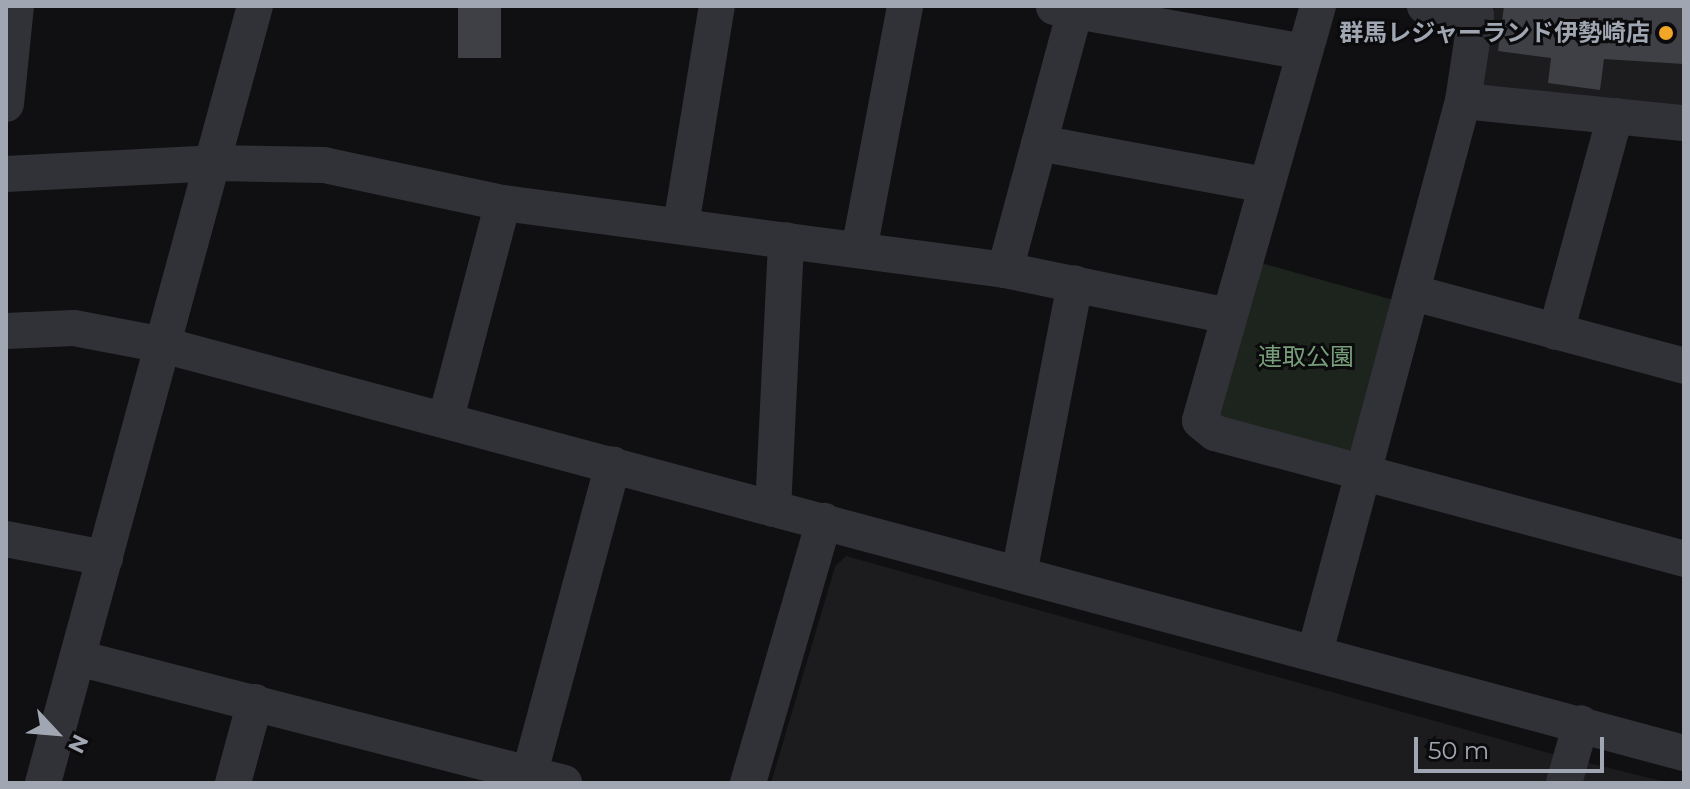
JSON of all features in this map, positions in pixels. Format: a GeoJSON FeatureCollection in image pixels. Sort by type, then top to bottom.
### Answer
{"type":"FeatureCollection","features":[{"type":"Feature","properties":{"kind":"street"},"geometry":{"type":"LineString","coordinates":[[6,104],[16,6]]}},
{"type":"Feature","properties":{"kind":"street"},"geometry":{"type":"LineString","coordinates":[[43,783],[255,6]]}},
{"type":"Feature","properties":{"kind":"street"},"geometry":{"type":"LineString","coordinates":[[681,225],[717,6]]}},
{"type":"Feature","properties":{"kind":"street"},"geometry":{"type":"LineString","coordinates":[[859,250],[905,6]]}},
{"type":"Feature","properties":{"kind":"street"},"geometry":{"type":"LineString","coordinates":[[1318,6],[1200,421],[1215,433],[1684,559]]}},
{"type":"Feature","properties":{"kind":"street"},"geometry":{"type":"LineString","coordinates":[[1315,652],[1414,293],[1463,101],[1476,15],[1425,6]]}},
{"type":"Feature","properties":{"kind":"street"},"geometry":{"type":"LineString","coordinates":[[1005,270],[1039,143],[1067,8],[1304,52]]}},
{"type":"Feature","properties":{"kind":"street"},"geometry":{"type":"LineString","coordinates":[[1463,101],[1684,123]]}},
{"type":"Feature","properties":{"kind":"street"},"geometry":{"type":"LineString","coordinates":[[1556,332],[1615,116]]}},
{"type":"Feature","properties":{"kind":"street"},"geometry":{"type":"LineString","coordinates":[[1039,143],[1266,185]]}},
{"type":"Feature","properties":{"kind":"street"},"geometry":{"type":"LineString","coordinates":[[6,174],[213,163],[324,165],[503,203],[1005,270],[1229,316]]}},
{"type":"Feature","properties":{"kind":"street"},"geometry":{"type":"LineString","coordinates":[[446,418],[503,203]]}},
{"type":"Feature","properties":{"kind":"street"},"geometry":{"type":"LineString","coordinates":[[773,509],[786,240]]}},
{"type":"Feature","properties":{"kind":"street"},"geometry":{"type":"LineString","coordinates":[[1019,574],[1075,283]]}},
{"type":"Feature","properties":{"kind":"street"},"geometry":{"type":"LineString","coordinates":[[1414,293],[1684,366]]}},
{"type":"Feature","properties":{"kind":"street"},"geometry":{"type":"LineString","coordinates":[[6,331],[74,328],[163,345],[446,418],[773,509],[1684,751]]}},
{"type":"Feature","properties":{"kind":"street"},"geometry":{"type":"LineString","coordinates":[[528,778],[613,464]]}},
{"type":"Feature","properties":{"kind":"street"},"geometry":{"type":"LineString","coordinates":[[748,783],[824,521]]}},
{"type":"Feature","properties":{"kind":"street"},"geometry":{"type":"LineString","coordinates":[[6,539],[105,558]]}},
{"type":"Feature","properties":{"kind":"street"},"geometry":{"type":"LineString","coordinates":[[78,658],[255,702],[528,778],[564,783]]}},
{"type":"Feature","properties":{"kind":"street"},"geometry":{"type":"LineString","coordinates":[[233,783],[255,702]]}},
{"type":"Feature","properties":{"kind":"street"},"geometry":{"type":"LineString","coordinates":[[1564,783],[1581,723]]}},
{"type":"Feature","properties":{"kind":"shaded area"},"geometry":{"type":"Polygon","coordinates":[[[1489,6],[1684,6],[1684,106],[1479,93],[1489,6]]]}},
{"type":"Feature","properties":{"kind":"shaded area"},"geometry":{"type":"Polygon","coordinates":[[[846,556],[1556,755],[1548,783],[771,783],[835,567],[846,556]]]}},
{"type":"Feature","properties":{"kind":"shaded area"},"geometry":{"type":"Polygon","coordinates":[[[1581,761],[1669,783],[1575,783],[1581,761]]]}},
{"type":"Feature","properties":{"kind":"green space","name":"連取公園"},"geometry":{"type":"Polygon","coordinates":[[[1257,262],[1397,301],[1355,453],[1222,426],[1214,413],[1257,262]]]}},
{"type":"Feature","properties":{"kind":"building"},"geometry":{"type":"Polygon","coordinates":[[[458,6],[501,6],[501,58],[458,58],[458,6]]]}},
{"type":"Feature","properties":{"kind":"building"},"geometry":{"type":"Polygon","coordinates":[[[1504,6],[1684,6],[1684,64],[1604,59],[1600,90],[1548,83],[1551,58],[1498,51],[1504,6]]]}},
{"type":"Feature","properties":{"kind":"place","name":"群馬レジャーランド伊勢崎店"},"geometry":{"type":"Point","coordinates":[1666,33]}}]}
